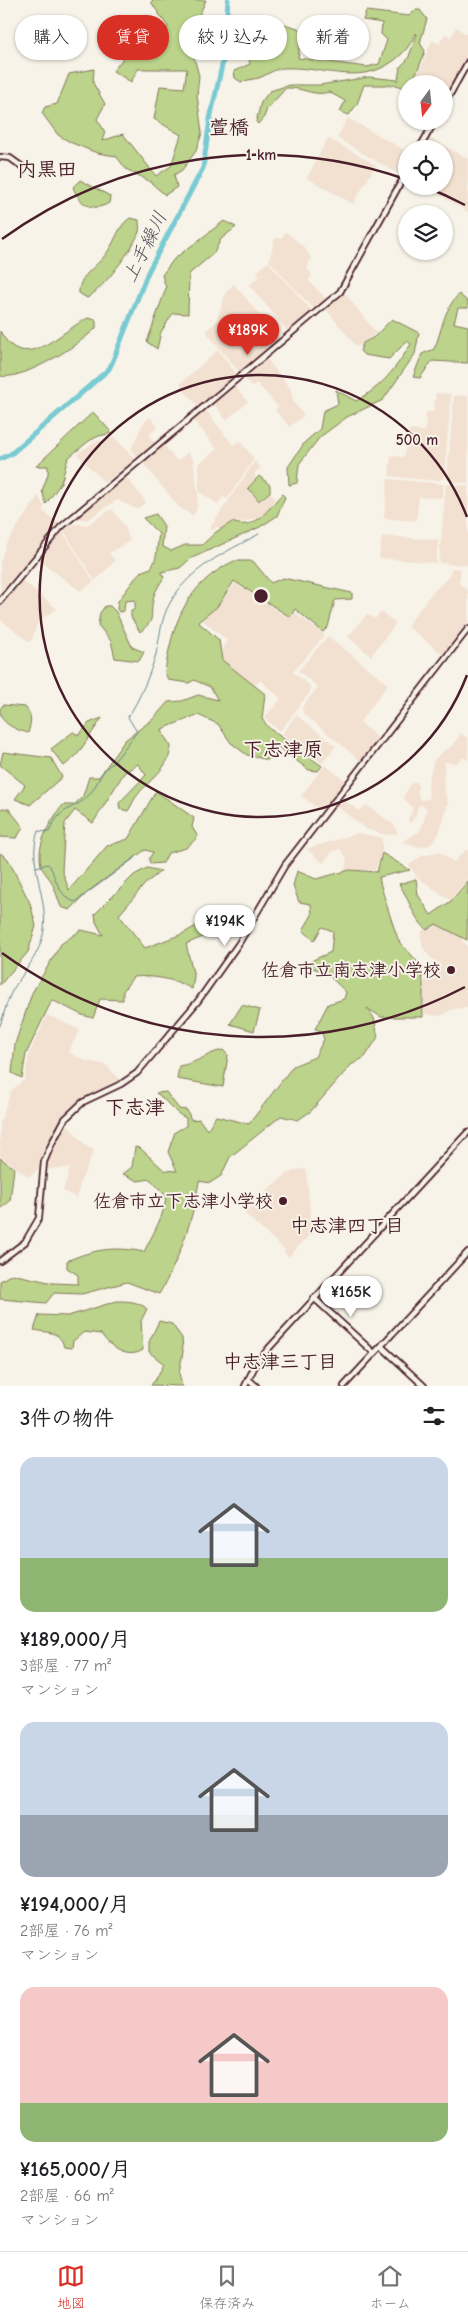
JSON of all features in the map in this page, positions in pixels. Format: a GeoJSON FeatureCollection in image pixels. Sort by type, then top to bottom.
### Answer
{"type":"FeatureCollection","features":[{"type":"Feature","properties":{"kind":"street"},"geometry":{"type":"LineString","coordinates":[[453,89],[468,62]]}},
{"type":"Feature","properties":{"kind":"street"},"geometry":{"type":"LineString","coordinates":[[0,156],[10,158],[24,168]]}},
{"type":"Feature","properties":{"kind":"street"},"geometry":{"type":"LineString","coordinates":[[0,601],[61,527],[340,292],[398,187]]}},
{"type":"Feature","properties":{"kind":"street"},"geometry":{"type":"LineString","coordinates":[[0,1261],[25,1242],[39,1218],[44,1162],[65,1119],[84,1102],[121,1084],[137,1073],[198,1001],[246,932],[285,865],[468,629]]}},
{"type":"Feature","properties":{"kind":"street"},"geometry":{"type":"LineString","coordinates":[[245,1386],[263,1354],[468,1132]]}},
{"type":"Feature","properties":{"kind":"street"},"geometry":{"type":"LineString","coordinates":[[344,1386],[468,1252]]}},
{"type":"Feature","properties":{"kind":"street"},"geometry":{"type":"LineString","coordinates":[[314,1298],[374,1353]]}},
{"type":"Feature","properties":{"kind":"street"},"geometry":{"type":"LineString","coordinates":[[381,1346],[424,1386]]}},
{"type":"Feature","properties":{"kind":"street"},"geometry":{"type":"LineString","coordinates":[[248,1378],[256,1386]]}},
{"type":"Feature","properties":{"kind":"shaded area"},"geometry":{"type":"Polygon","coordinates":[[[456,27],[468,35],[468,58],[453,85],[453,75],[417,75],[432,40],[439,44],[445,34],[451,37],[456,27]]]}},
{"type":"Feature","properties":{"kind":"shaded area"},"geometry":{"type":"Polygon","coordinates":[[[348,118],[398,146],[398,174],[337,138],[348,118]]]}},
{"type":"Feature","properties":{"kind":"shaded area"},"geometry":{"type":"Polygon","coordinates":[[[328,138],[376,165],[353,204],[307,178],[328,138]]]}},
{"type":"Feature","properties":{"kind":"shaded area"},"geometry":{"type":"Polygon","coordinates":[[[453,151],[468,159],[468,212],[439,195],[453,195],[453,151]]]}},
{"type":"Feature","properties":{"kind":"shaded area"},"geometry":{"type":"Polygon","coordinates":[[[286,232],[305,248],[311,258],[307,268],[312,276],[308,280],[327,300],[314,309],[269,261],[275,238],[281,238],[286,232]]]}},
{"type":"Feature","properties":{"kind":"shaded area"},"geometry":{"type":"Polygon","coordinates":[[[268,262],[312,311],[288,331],[249,285],[260,276],[257,272],[268,262]]]}},
{"type":"Feature","properties":{"kind":"shaded area"},"geometry":{"type":"Polygon","coordinates":[[[234,284],[280,339],[240,373],[208,334],[207,330],[216,322],[226,292],[234,284]]]}},
{"type":"Feature","properties":{"kind":"shaded area"},"geometry":{"type":"Polygon","coordinates":[[[343,291],[376,333],[357,347],[325,308],[343,291]]]}},
{"type":"Feature","properties":{"kind":"shaded area"},"geometry":{"type":"Polygon","coordinates":[[[218,350],[237,375],[199,407],[181,387],[181,383],[218,350]]]}},
{"type":"Feature","properties":{"kind":"shaded area"},"geometry":{"type":"Polygon","coordinates":[[[265,357],[290,388],[294,403],[304,415],[290,427],[275,410],[278,407],[257,383],[252,387],[242,376],[265,357]]]}},
{"type":"Feature","properties":{"kind":"shaded area"},"geometry":{"type":"Polygon","coordinates":[[[233,384],[248,402],[226,420],[212,401],[233,384]]]}},
{"type":"Feature","properties":{"kind":"shaded area"},"geometry":{"type":"Polygon","coordinates":[[[436,393],[451,394],[444,477],[440,480],[427,480],[389,476],[391,456],[404,457],[409,430],[425,431],[426,412],[433,412],[436,393]]]}},
{"type":"Feature","properties":{"kind":"shaded area"},"geometry":{"type":"Polygon","coordinates":[[[454,395],[468,396],[468,483],[451,482],[447,479],[454,395]]]}},
{"type":"Feature","properties":{"kind":"shaded area"},"geometry":{"type":"Polygon","coordinates":[[[204,408],[233,445],[240,441],[254,459],[227,499],[223,497],[218,504],[199,492],[199,464],[217,449],[192,418],[204,408]]]}},
{"type":"Feature","properties":{"kind":"shaded area"},"geometry":{"type":"Polygon","coordinates":[[[150,417],[158,427],[149,435],[155,443],[138,458],[131,450],[142,425],[150,417]]]}},
{"type":"Feature","properties":{"kind":"shaded area"},"geometry":{"type":"Polygon","coordinates":[[[114,437],[135,460],[105,483],[77,454],[94,442],[114,437]]]}},
{"type":"Feature","properties":{"kind":"shaded area"},"geometry":{"type":"Polygon","coordinates":[[[162,443],[177,461],[188,452],[193,459],[198,493],[197,508],[193,516],[179,507],[141,461],[162,443]]]}},
{"type":"Feature","properties":{"kind":"shaded area"},"geometry":{"type":"Polygon","coordinates":[[[255,461],[261,468],[254,473],[256,477],[247,489],[259,503],[271,493],[275,499],[267,512],[253,519],[243,522],[232,522],[220,529],[216,527],[213,530],[210,528],[255,461]]]}},
{"type":"Feature","properties":{"kind":"shaded area"},"geometry":{"type":"Polygon","coordinates":[[[124,474],[146,502],[137,509],[117,500],[87,520],[81,519],[68,522],[124,474]]]}},
{"type":"Feature","properties":{"kind":"shaded area"},"geometry":{"type":"Polygon","coordinates":[[[388,479],[444,484],[442,498],[419,497],[416,521],[384,518],[388,479]]]}},
{"type":"Feature","properties":{"kind":"shaded area"},"geometry":{"type":"Polygon","coordinates":[[[446,484],[468,486],[468,565],[439,563],[446,484]]]}},
{"type":"Feature","properties":{"kind":"shaded area"},"geometry":{"type":"Polygon","coordinates":[[[38,496],[44,506],[43,511],[60,524],[1,597],[0,563],[6,544],[38,496]]]}},
{"type":"Feature","properties":{"kind":"shaded area"},"geometry":{"type":"Polygon","coordinates":[[[112,509],[125,527],[130,541],[109,553],[115,561],[95,581],[62,528],[77,524],[87,525],[112,509]]]}},
{"type":"Feature","properties":{"kind":"shaded area"},"geometry":{"type":"Polygon","coordinates":[[[61,529],[94,582],[80,591],[39,560],[61,529]]]}},
{"type":"Feature","properties":{"kind":"shaded area"},"geometry":{"type":"Polygon","coordinates":[[[382,536],[438,540],[436,563],[379,558],[382,536]]]}},
{"type":"Feature","properties":{"kind":"shaded area"},"geometry":{"type":"Polygon","coordinates":[[[452,568],[461,569],[459,583],[468,591],[468,627],[445,656],[407,626],[431,594],[448,578],[452,568]]]}},
{"type":"Feature","properties":{"kind":"shaded area"},"geometry":{"type":"Polygon","coordinates":[[[21,579],[57,609],[38,621],[32,639],[29,642],[0,619],[0,606],[21,579]]]}},
{"type":"Feature","properties":{"kind":"shaded area"},"geometry":{"type":"Polygon","coordinates":[[[235,583],[289,618],[294,612],[325,635],[293,672],[310,686],[310,692],[280,731],[264,718],[281,699],[260,680],[255,685],[234,675],[218,658],[227,640],[202,620],[217,608],[235,583]]]}},
{"type":"Feature","properties":{"kind":"shaded area"},"geometry":{"type":"Polygon","coordinates":[[[381,612],[396,623],[371,656],[348,637],[367,614],[375,619],[381,612]]]}},
{"type":"Feature","properties":{"kind":"shaded area"},"geometry":{"type":"Polygon","coordinates":[[[328,636],[388,684],[360,722],[380,740],[362,762],[303,713],[302,707],[318,687],[298,671],[328,636]]]}},
{"type":"Feature","properties":{"kind":"shaded area"},"geometry":{"type":"Polygon","coordinates":[[[296,715],[336,746],[322,763],[282,734],[296,715]]]}},
{"type":"Feature","properties":{"kind":"shaded area"},"geometry":{"type":"Polygon","coordinates":[[[461,733],[468,739],[468,761],[463,757],[456,763],[445,762],[443,784],[448,804],[439,834],[430,845],[417,847],[402,842],[419,832],[427,809],[422,805],[418,806],[416,815],[410,823],[408,820],[413,809],[403,797],[412,782],[418,782],[418,795],[421,800],[429,799],[428,782],[434,760],[451,747],[461,733]]]}},
{"type":"Feature","properties":{"kind":"shaded area"},"geometry":{"type":"Polygon","coordinates":[[[325,765],[347,782],[324,813],[301,796],[325,765]]]}},
{"type":"Feature","properties":{"kind":"shaded area"},"geometry":{"type":"Polygon","coordinates":[[[341,798],[359,811],[366,805],[394,825],[398,833],[385,835],[366,829],[335,805],[341,798]]]}},
{"type":"Feature","properties":{"kind":"shaded area"},"geometry":{"type":"Polygon","coordinates":[[[358,833],[382,838],[382,851],[375,870],[345,870],[347,858],[340,849],[333,851],[323,863],[307,849],[358,833]]]}},
{"type":"Feature","properties":{"kind":"shaded area"},"geometry":{"type":"Polygon","coordinates":[[[468,848],[468,879],[450,900],[417,877],[409,865],[422,856],[439,852],[454,862],[468,848]]]}},
{"type":"Feature","properties":{"kind":"shaded area","name":"佐倉市立南志津小学校"},"geometry":{"type":"Polygon","coordinates":[[[428,921],[435,921],[462,936],[462,941],[468,946],[468,1007],[453,1009],[441,1016],[424,1014],[423,982],[430,977],[439,963],[431,958],[423,948],[421,934],[428,921]]]}},
{"type":"Feature","properties":{"kind":"shaded area"},"geometry":{"type":"Polygon","coordinates":[[[47,1015],[80,1030],[68,1052],[86,1061],[106,1065],[121,1081],[77,1103],[62,1119],[49,1142],[42,1166],[29,1177],[0,1156],[0,1124],[11,1091],[25,1079],[29,1054],[47,1015]]]}},
{"type":"Feature","properties":{"kind":"shaded area"},"geometry":{"type":"Polygon","coordinates":[[[66,1123],[86,1146],[94,1150],[80,1183],[77,1198],[63,1191],[70,1168],[46,1169],[54,1144],[66,1123]]]}},
{"type":"Feature","properties":{"kind":"shaded area","name":"佐倉市立下志津小学校"},"geometry":{"type":"Polygon","coordinates":[[[306,1169],[312,1232],[288,1257],[284,1252],[285,1250],[245,1214],[269,1188],[286,1175],[296,1170],[306,1169]]]}},
{"type":"Feature","properties":{"kind":"green space"},"geometry":{"type":"Polygon","coordinates":[[[153,0],[206,0],[199,15],[179,15],[179,60],[195,60],[199,76],[197,95],[202,133],[196,151],[182,170],[174,175],[177,187],[165,195],[149,181],[126,169],[116,156],[97,153],[58,135],[42,113],[45,107],[57,104],[69,74],[94,69],[93,83],[105,104],[97,119],[105,132],[102,141],[123,134],[156,176],[171,166],[181,135],[154,119],[160,86],[184,88],[187,69],[138,69],[131,82],[113,71],[122,60],[169,60],[169,15],[160,15],[151,2],[153,0]]]}},
{"type":"Feature","properties":{"kind":"green space"},"geometry":{"type":"Polygon","coordinates":[[[415,10],[420,10],[427,19],[420,43],[425,51],[415,75],[399,75],[400,67],[408,59],[417,34],[415,33],[409,46],[396,59],[379,69],[366,73],[353,74],[281,68],[259,78],[241,82],[235,78],[234,71],[250,64],[249,60],[287,60],[287,25],[297,28],[297,60],[313,60],[367,67],[379,64],[387,40],[381,34],[382,23],[369,21],[369,15],[365,15],[366,11],[409,16],[415,10]]]}},
{"type":"Feature","properties":{"kind":"green space"},"geometry":{"type":"Polygon","coordinates":[[[369,77],[398,80],[398,85],[364,85],[357,104],[349,115],[340,112],[345,101],[329,92],[313,93],[286,88],[267,109],[264,117],[258,124],[256,122],[261,102],[270,91],[289,85],[320,85],[369,77]]]}},
{"type":"Feature","properties":{"kind":"green space"},"geometry":{"type":"Polygon","coordinates":[[[80,180],[110,196],[109,203],[103,206],[92,207],[83,202],[73,187],[80,180]]]}},
{"type":"Feature","properties":{"kind":"green space"},"geometry":{"type":"Polygon","coordinates":[[[130,218],[139,220],[139,231],[136,239],[101,287],[87,298],[79,293],[82,281],[111,247],[120,229],[130,218]]]}},
{"type":"Feature","properties":{"kind":"green space"},"geometry":{"type":"Polygon","coordinates":[[[224,221],[236,227],[221,239],[214,253],[189,274],[188,314],[173,313],[161,332],[157,349],[147,342],[166,288],[162,275],[174,259],[224,221]]]}},
{"type":"Feature","properties":{"kind":"green space"},"geometry":{"type":"Polygon","coordinates":[[[459,294],[468,302],[468,308],[458,308],[454,323],[468,326],[468,363],[432,361],[420,378],[413,377],[422,354],[434,349],[449,307],[459,294]]]}},
{"type":"Feature","properties":{"kind":"green space"},"geometry":{"type":"Polygon","coordinates":[[[88,318],[96,320],[96,328],[64,352],[22,373],[0,376],[0,331],[10,344],[20,350],[31,350],[54,340],[88,318]]]}},
{"type":"Feature","properties":{"kind":"green space"},"geometry":{"type":"Polygon","coordinates":[[[392,319],[419,333],[415,354],[383,400],[347,417],[320,437],[299,464],[297,483],[289,485],[288,467],[305,442],[320,429],[323,411],[338,404],[336,390],[356,401],[374,389],[388,376],[411,344],[407,341],[389,359],[364,355],[360,351],[363,343],[374,337],[392,319]]]}},
{"type":"Feature","properties":{"kind":"green space"},"geometry":{"type":"Polygon","coordinates":[[[93,412],[112,433],[89,441],[68,458],[61,483],[46,504],[42,491],[48,474],[48,466],[36,466],[93,412]]]}},
{"type":"Feature","properties":{"kind":"green space"},"geometry":{"type":"Polygon","coordinates":[[[259,476],[270,485],[270,492],[259,501],[248,488],[259,476]]]}},
{"type":"Feature","properties":{"kind":"green space"},"geometry":{"type":"Polygon","coordinates":[[[282,494],[285,497],[277,516],[260,527],[190,559],[180,568],[161,572],[164,577],[154,597],[151,621],[140,632],[131,617],[131,611],[135,609],[135,600],[125,601],[124,611],[119,612],[117,609],[118,601],[140,572],[151,568],[154,563],[159,534],[143,518],[156,514],[164,526],[162,546],[171,551],[185,545],[202,545],[216,532],[232,522],[247,524],[259,519],[282,494]]]}},
{"type":"Feature","properties":{"kind":"green space"},"geometry":{"type":"Polygon","coordinates":[[[234,561],[253,561],[271,583],[283,578],[352,593],[352,599],[335,600],[328,627],[323,632],[295,609],[290,617],[234,581],[217,607],[198,622],[219,640],[222,660],[265,694],[262,719],[270,729],[322,766],[318,771],[309,770],[274,744],[268,760],[247,755],[231,743],[218,724],[198,715],[162,729],[164,736],[171,746],[170,754],[163,768],[136,797],[128,811],[120,809],[119,803],[146,775],[138,764],[124,773],[93,823],[75,810],[65,823],[62,870],[69,890],[107,846],[128,839],[156,791],[194,818],[192,827],[198,837],[186,848],[168,853],[163,863],[150,864],[149,859],[153,852],[145,850],[90,890],[70,910],[61,907],[52,882],[42,868],[40,857],[40,849],[45,833],[58,811],[63,805],[74,805],[83,796],[89,777],[99,777],[125,740],[153,719],[168,702],[182,701],[198,695],[218,700],[210,687],[194,680],[189,683],[168,680],[165,672],[172,638],[184,607],[204,581],[234,561]]]}},
{"type":"Feature","properties":{"kind":"green space"},"geometry":{"type":"Polygon","coordinates":[[[105,606],[110,606],[116,612],[132,647],[144,652],[139,661],[115,658],[111,641],[98,625],[100,613],[105,606]]]}},
{"type":"Feature","properties":{"kind":"green space"},"geometry":{"type":"Polygon","coordinates":[[[3,705],[25,707],[31,719],[28,733],[13,728],[5,722],[0,709],[3,705]]]}},
{"type":"Feature","properties":{"kind":"green space"},"geometry":{"type":"Polygon","coordinates":[[[102,718],[77,755],[64,766],[51,749],[73,732],[79,735],[89,723],[102,718]]]}},
{"type":"Feature","properties":{"kind":"green space"},"geometry":{"type":"Polygon","coordinates":[[[3,752],[51,758],[62,777],[30,805],[15,799],[25,785],[0,765],[3,752]]]}},
{"type":"Feature","properties":{"kind":"green space"},"geometry":{"type":"Polygon","coordinates":[[[2,808],[9,809],[23,827],[17,838],[0,837],[0,811],[2,808]]]}},
{"type":"Feature","properties":{"kind":"green space"},"geometry":{"type":"Polygon","coordinates":[[[0,853],[8,859],[30,903],[36,926],[28,952],[0,985],[0,853]]]}},
{"type":"Feature","properties":{"kind":"green space"},"geometry":{"type":"Polygon","coordinates":[[[382,853],[410,870],[379,877],[398,939],[416,960],[422,971],[423,1017],[381,1017],[367,1008],[374,1018],[378,1037],[365,1057],[351,1065],[311,1111],[298,1120],[281,1116],[230,1157],[221,1176],[210,1183],[199,1181],[197,1195],[184,1239],[173,1268],[159,1294],[127,1282],[82,1294],[54,1293],[46,1303],[0,1299],[0,1281],[12,1274],[53,1283],[78,1284],[78,1275],[67,1268],[67,1261],[96,1251],[124,1249],[144,1252],[161,1218],[166,1196],[150,1179],[138,1181],[123,1174],[132,1167],[135,1147],[140,1148],[164,1170],[177,1171],[168,1152],[175,1132],[186,1126],[186,1118],[177,1113],[156,1093],[166,1092],[179,1109],[187,1110],[191,1120],[199,1119],[207,1130],[216,1116],[249,1124],[293,1066],[315,1057],[324,1039],[321,1031],[315,1029],[328,1004],[344,999],[346,992],[324,971],[307,967],[313,960],[331,952],[333,931],[322,927],[314,941],[303,930],[312,915],[311,904],[299,902],[293,886],[297,871],[316,879],[350,870],[377,872],[382,853]]]}},
{"type":"Feature","properties":{"kind":"green space"},"geometry":{"type":"Polygon","coordinates":[[[147,868],[161,871],[145,884],[119,915],[145,948],[182,934],[221,912],[221,923],[217,931],[186,944],[194,977],[192,989],[164,979],[133,977],[123,991],[123,1000],[100,999],[93,1018],[82,1015],[52,1000],[26,1054],[22,1078],[12,1073],[15,1044],[32,993],[61,944],[81,930],[103,935],[96,922],[95,914],[134,875],[147,868]]]}},
{"type":"Feature","properties":{"kind":"green space"},"geometry":{"type":"Polygon","coordinates":[[[416,879],[418,895],[431,915],[451,901],[468,881],[467,940],[436,924],[427,930],[414,914],[399,884],[416,879]]]}},
{"type":"Feature","properties":{"kind":"green space"},"geometry":{"type":"Polygon","coordinates":[[[242,1005],[260,1010],[254,1031],[230,1024],[242,1005]]]}},
{"type":"Feature","properties":{"kind":"green space"},"geometry":{"type":"Polygon","coordinates":[[[223,1050],[228,1055],[223,1087],[177,1079],[179,1066],[192,1063],[223,1050]]]}},
{"type":"Feature","properties":{"kind":"green space"},"geometry":{"type":"Polygon","coordinates":[[[0,1158],[14,1168],[10,1201],[0,1209],[0,1158]]]}},
{"type":"Feature","properties":{"kind":"green space"},"geometry":{"type":"Polygon","coordinates":[[[117,1301],[137,1303],[147,1309],[141,1321],[143,1350],[137,1353],[131,1354],[119,1351],[101,1334],[84,1332],[73,1341],[72,1348],[64,1347],[57,1335],[34,1330],[39,1315],[68,1316],[117,1301]]]}},
{"type":"Feature","properties":{"kind":"green space"},"geometry":{"type":"Polygon","coordinates":[[[159,1321],[172,1324],[182,1338],[183,1352],[179,1373],[182,1386],[151,1385],[164,1364],[149,1352],[149,1342],[159,1321]]]}},
{"type":"Feature","properties":{"kind":"waterway","name":"上手繰川"},"geometry":{"type":"LineString","coordinates":[[0,459],[11,454],[109,369],[112,363],[148,272],[203,168],[210,119],[223,61],[228,0]]}},
{"type":"Feature","properties":{"kind":"waterway"},"geometry":{"type":"LineString","coordinates":[[0,1026],[9,997],[31,963],[39,947],[44,929],[43,905],[35,856],[38,831],[49,832],[58,817],[89,795],[105,769],[113,763],[137,732],[128,717],[148,678],[165,615],[178,591],[187,580],[209,562],[259,534]]}},
{"type":"Feature","properties":{"kind":"waterway"},"geometry":{"type":"LineString","coordinates":[[36,867],[48,864],[62,892],[75,902],[136,857]]}},
{"type":"Feature","properties":{"kind":"place","name":"佐倉市立南志津小学校"},"geometry":{"type":"Point","coordinates":[451,970]}},
{"type":"Feature","properties":{"kind":"place","name":"佐倉市立下志津小学校"},"geometry":{"type":"Point","coordinates":[283,1201]}},
{"type":"Feature","properties":{"kind":"district","name":"萱橋"},"geometry":{"type":"Point","coordinates":[229,127]}},
{"type":"Feature","properties":{"kind":"district","name":"内黒田"},"geometry":{"type":"Point","coordinates":[47,169]}},
{"type":"Feature","properties":{"kind":"district","name":"下志津原"},"geometry":{"type":"Point","coordinates":[283,749]}},
{"type":"Feature","properties":{"kind":"district","name":"下志津"},"geometry":{"type":"Point","coordinates":[135,1107]}},
{"type":"Feature","properties":{"kind":"district","name":"中志津四丁目"},"geometry":{"type":"Point","coordinates":[347,1226]}},
{"type":"Feature","properties":{"kind":"district","name":"中志津三丁目"},"geometry":{"type":"Point","coordinates":[280,1362]}}]}
